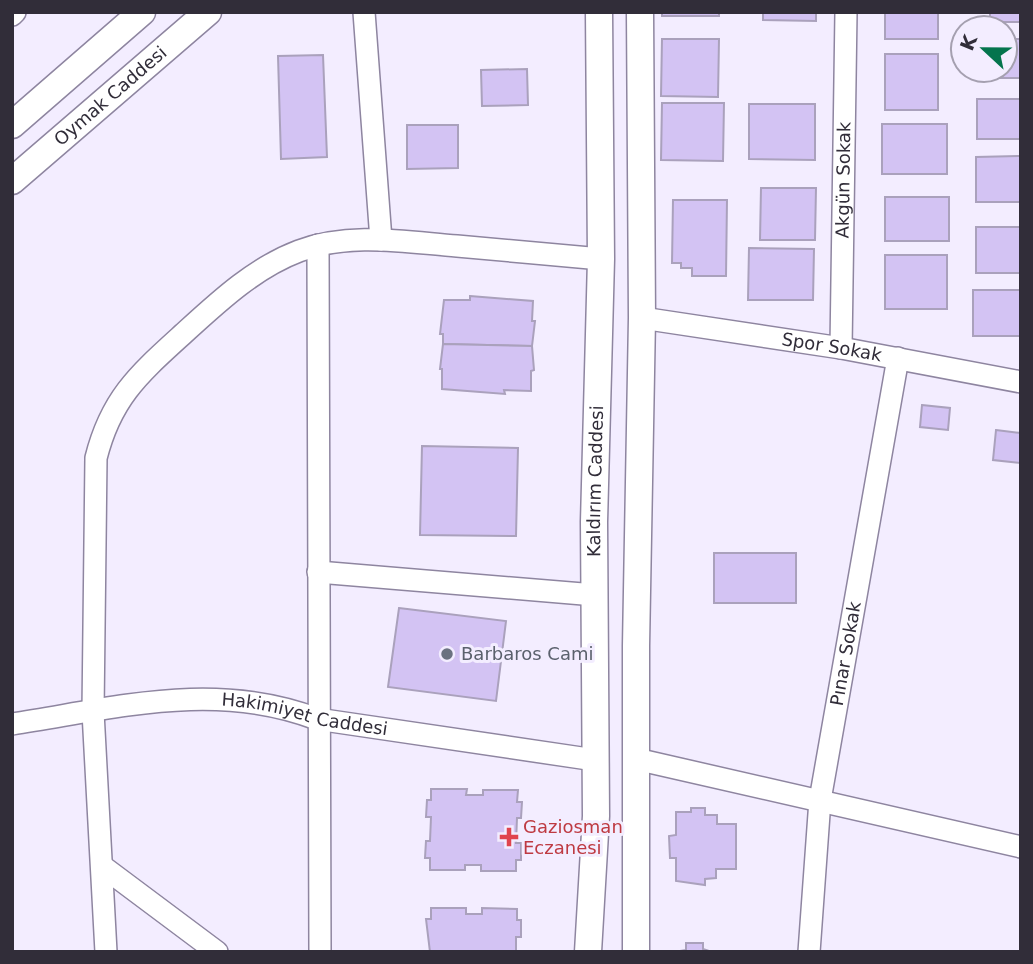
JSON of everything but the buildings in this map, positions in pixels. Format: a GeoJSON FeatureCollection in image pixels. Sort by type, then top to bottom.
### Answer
{"type":"FeatureCollection","features":[{"type":"Feature","properties":{"kind":"street"},"geometry":{"type":"LineString","coordinates":[[12,125],[142,12]]}},
{"type":"Feature","properties":{"kind":"street","name":"Oymak Caddesi"},"geometry":{"type":"LineString","coordinates":[[12,181],[208,12]]}},
{"type":"Feature","properties":{"kind":"street"},"geometry":{"type":"LineString","coordinates":[[364,12],[381,240]]}},
{"type":"Feature","properties":{"kind":"street","name":"Kaldırım Caddesi"},"geometry":{"type":"LineString","coordinates":[[588,952],[596,816],[595,595],[601,259],[599,12]]}},
{"type":"Feature","properties":{"kind":"street"},"geometry":{"type":"LineString","coordinates":[[636,952],[642,318],[640,12]]}},
{"type":"Feature","properties":{"kind":"street","name":"Akgün Sokak"},"geometry":{"type":"LineString","coordinates":[[841,348],[846,12]]}},
{"type":"Feature","properties":{"kind":"street"},"geometry":{"type":"LineString","coordinates":[[106,952],[93,712],[96,458],[113,410],[148,365],[253,275],[275,262],[318,245],[381,240],[601,259]]}},
{"type":"Feature","properties":{"kind":"street"},"geometry":{"type":"LineString","coordinates":[[318,245],[317,719],[320,952]]}},
{"type":"Feature","properties":{"kind":"street","name":"Spor Sokak"},"geometry":{"type":"LineString","coordinates":[[642,318],[841,348],[1021,382]]}},
{"type":"Feature","properties":{"kind":"street","name":"Pınar Sokak"},"geometry":{"type":"LineString","coordinates":[[808,952],[820,800],[898,358]]}},
{"type":"Feature","properties":{"kind":"street"},"geometry":{"type":"LineString","coordinates":[[318,572],[595,595]]}},
{"type":"Feature","properties":{"kind":"street","name":"Hakimiyet Caddesi"},"geometry":{"type":"LineString","coordinates":[[12,724],[213,697],[265,703],[317,719],[596,760]]}},
{"type":"Feature","properties":{"kind":"street"},"geometry":{"type":"LineString","coordinates":[[636,759],[1021,847]]}},
{"type":"Feature","properties":{"kind":"street"},"geometry":{"type":"LineString","coordinates":[[102,866],[217,952]]}},
{"type":"Feature","properties":{"kind":"place","name":"Barbaros Cami"},"geometry":{"type":"Point","coordinates":[447,654]}},
{"type":"Feature","properties":{"kind":"place","name":"Gaziosman Eczanesi"},"geometry":{"type":"Point","coordinates":[509,837]}}]}
